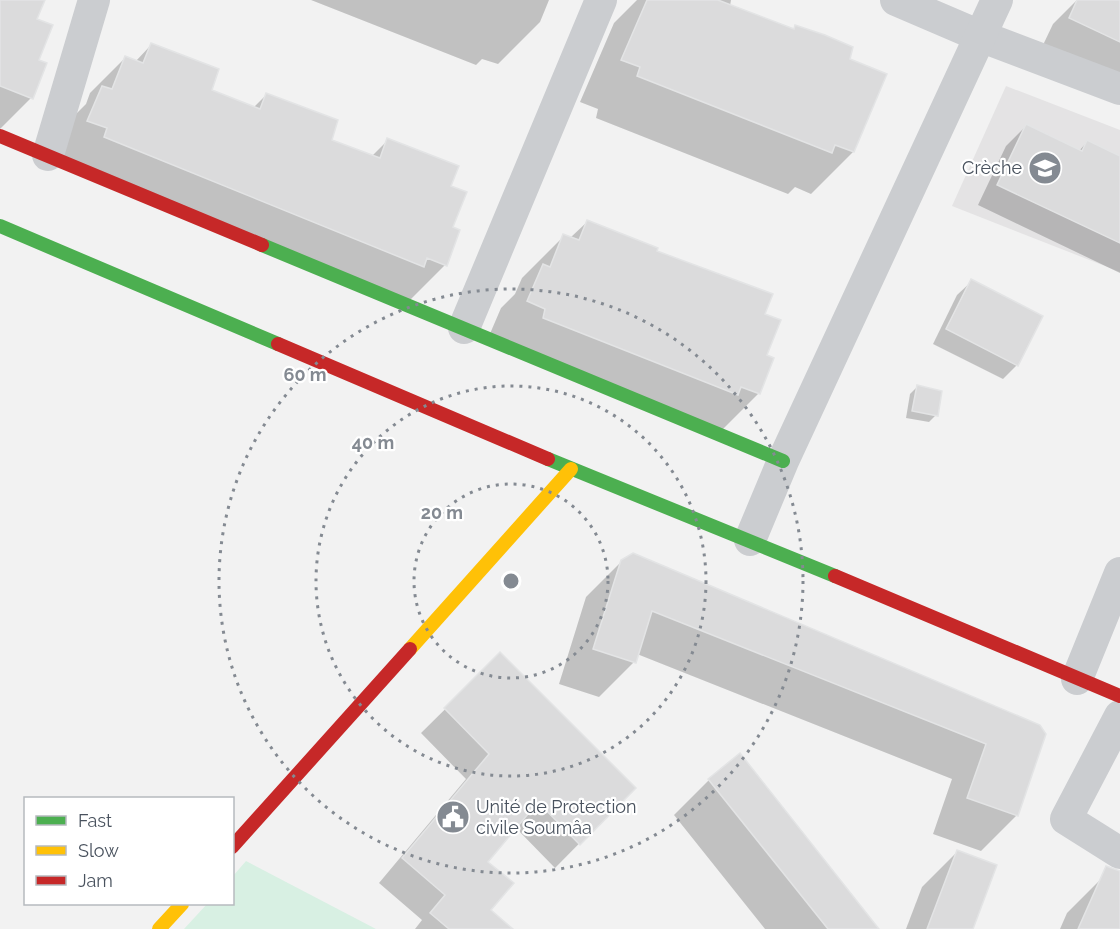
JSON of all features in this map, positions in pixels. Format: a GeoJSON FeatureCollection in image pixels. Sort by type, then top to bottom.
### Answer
{"type":"FeatureCollection","features":[{"type":"Feature","properties":{"kind":"main road"},"geometry":{"type":"LineString","coordinates":[[0,136],[783,461]]}},
{"type":"Feature","properties":{"kind":"main road"},"geometry":{"type":"LineString","coordinates":[[0,226],[571,469],[750,540],[1120,696]]}},
{"type":"Feature","properties":{"kind":"main road"},"geometry":{"type":"LineString","coordinates":[[234,845],[571,469]]}},
{"type":"Feature","properties":{"kind":"main road"},"geometry":{"type":"LineString","coordinates":[[159,929],[180,905]]}},
{"type":"Feature","properties":{"kind":"street"},"geometry":{"type":"LineString","coordinates":[[48,155],[94,0]]}},
{"type":"Feature","properties":{"kind":"street"},"geometry":{"type":"LineString","coordinates":[[464,328],[601,0]]}},
{"type":"Feature","properties":{"kind":"street"},"geometry":{"type":"LineString","coordinates":[[896,0],[980,36],[1120,89]]}},
{"type":"Feature","properties":{"kind":"street"},"geometry":{"type":"LineString","coordinates":[[750,540],[783,461],[998,0]]}},
{"type":"Feature","properties":{"kind":"street"},"geometry":{"type":"LineString","coordinates":[[1077,679],[1120,573]]}},
{"type":"Feature","properties":{"kind":"street"},"geometry":{"type":"LineString","coordinates":[[1120,716],[1066,819],[1120,853]]}},
{"type":"Feature","properties":{"kind":"shaded area","name":"Crèche"},"geometry":{"type":"Polygon","coordinates":[[[1006,86],[1120,130],[1120,272],[952,206],[1006,86]]]}},
{"type":"Feature","properties":{"kind":"green space"},"geometry":{"type":"Polygon","coordinates":[[[246,861],[376,929],[184,929],[206,905],[234,905],[234,875],[246,861]]]}},
{"type":"Feature","properties":{"kind":"building"},"geometry":{"type":"Polygon","coordinates":[[[0,0],[45,0],[37,19],[53,25],[39,60],[47,63],[33,99],[0,86],[0,0]]]}},
{"type":"Feature","properties":{"kind":"building"},"geometry":{"type":"Polygon","coordinates":[[[647,0],[718,0],[794,29],[795,25],[853,47],[850,59],[887,74],[854,152],[835,145],[832,153],[637,76],[640,67],[621,60],[647,0]]]}},
{"type":"Feature","properties":{"kind":"building"},"geometry":{"type":"Polygon","coordinates":[[[1077,0],[1120,0],[1120,42],[1069,18],[1077,0]]]}},
{"type":"Feature","properties":{"kind":"building"},"geometry":{"type":"Polygon","coordinates":[[[151,43],[219,69],[212,90],[260,109],[266,93],[338,120],[332,140],[380,158],[387,138],[459,166],[451,186],[467,192],[453,227],[460,230],[447,266],[427,258],[424,267],[104,137],[107,128],[87,121],[102,86],[112,89],[125,56],[143,63],[151,43]]]}},
{"type":"Feature","properties":{"kind":"building"},"geometry":{"type":"Polygon","coordinates":[[[1026,124],[1082,151],[1087,140],[1120,156],[1120,243],[997,185],[1026,124]]]}},
{"type":"Feature","properties":{"kind":"building"},"geometry":{"type":"Polygon","coordinates":[[[587,220],[658,248],[657,251],[773,294],[765,314],[781,320],[767,355],[774,358],[760,394],[741,387],[738,395],[543,318],[545,309],[527,301],[543,264],[550,267],[563,234],[579,240],[587,220]]]}},
{"type":"Feature","properties":{"kind":"building"},"geometry":{"type":"Polygon","coordinates":[[[971,279],[1043,316],[1018,366],[946,329],[971,279]]]}},
{"type":"Feature","properties":{"kind":"building"},"geometry":{"type":"Polygon","coordinates":[[[917,385],[942,391],[938,416],[912,411],[917,385]]]}},
{"type":"Feature","properties":{"kind":"building"},"geometry":{"type":"Polygon","coordinates":[[[633,553],[1040,725],[1046,734],[1018,816],[967,798],[986,744],[652,611],[636,663],[593,649],[621,560],[633,553]]]}},
{"type":"Feature","properties":{"kind":"building"},"geometry":{"type":"Polygon","coordinates":[[[500,652],[636,788],[580,845],[538,802],[488,862],[514,883],[491,910],[513,929],[449,929],[430,913],[445,895],[402,858],[489,754],[444,708],[500,652]]]}},
{"type":"Feature","properties":{"kind":"building"},"geometry":{"type":"Polygon","coordinates":[[[740,753],[879,929],[828,929],[708,779],[740,753]]]}},
{"type":"Feature","properties":{"kind":"building"},"geometry":{"type":"Polygon","coordinates":[[[957,850],[997,865],[973,929],[927,929],[957,850]]]}},
{"type":"Feature","properties":{"kind":"building"},"geometry":{"type":"Polygon","coordinates":[[[1106,866],[1120,871],[1120,929],[1078,929],[1106,866]]]}},
{"type":"Feature","properties":{"kind":"traffic: fast"},"geometry":{"type":"LineString","coordinates":[[0,226],[278,344]]}},
{"type":"Feature","properties":{"kind":"traffic: fast"},"geometry":{"type":"LineString","coordinates":[[262,245],[783,461]]}},
{"type":"Feature","properties":{"kind":"traffic: fast"},"geometry":{"type":"LineString","coordinates":[[548,459],[835,576]]}},
{"type":"Feature","properties":{"kind":"traffic: slow"},"geometry":{"type":"LineString","coordinates":[[410,649],[571,469]]}},
{"type":"Feature","properties":{"kind":"traffic: slow"},"geometry":{"type":"LineString","coordinates":[[159,929],[181,905]]}},
{"type":"Feature","properties":{"kind":"traffic: jam"},"geometry":{"type":"LineString","coordinates":[[0,136],[262,245]]}},
{"type":"Feature","properties":{"kind":"traffic: jam"},"geometry":{"type":"LineString","coordinates":[[278,344],[548,459]]}},
{"type":"Feature","properties":{"kind":"traffic: jam"},"geometry":{"type":"LineString","coordinates":[[835,576],[1120,696]]}},
{"type":"Feature","properties":{"kind":"traffic: jam"},"geometry":{"type":"LineString","coordinates":[[234,845],[410,649]]}},
{"type":"Feature","properties":{"kind":"place","name":"Crèche"},"geometry":{"type":"Point","coordinates":[1045,168]}},
{"type":"Feature","properties":{"kind":"place","name":"Unité de Protection civile Soumâa"},"geometry":{"type":"Point","coordinates":[453,817]}}]}
